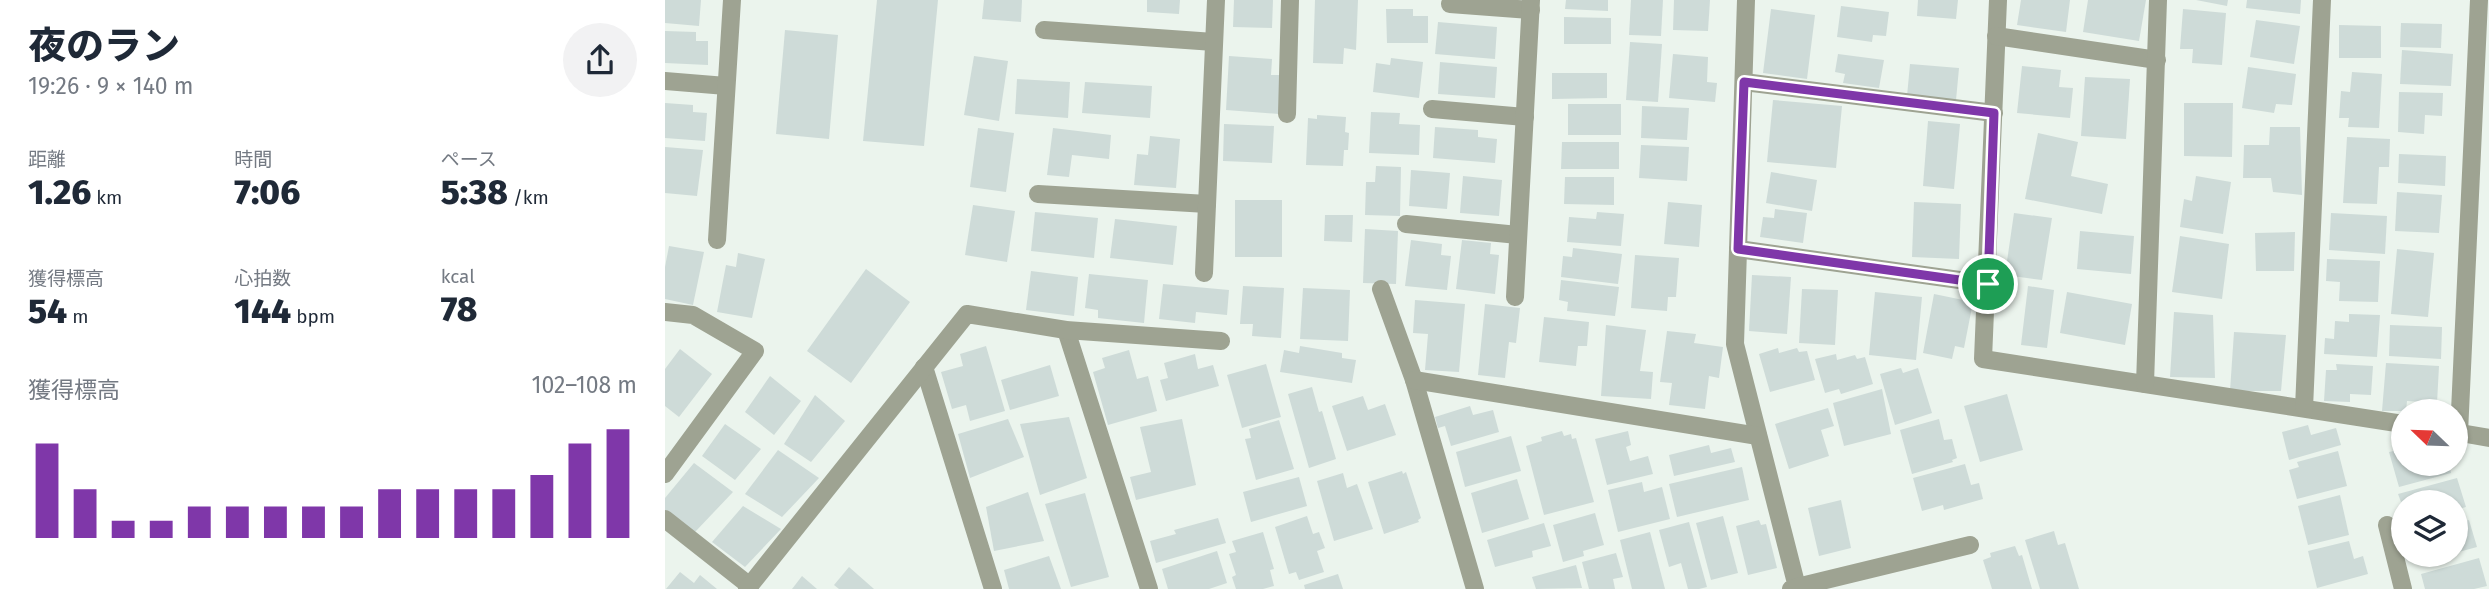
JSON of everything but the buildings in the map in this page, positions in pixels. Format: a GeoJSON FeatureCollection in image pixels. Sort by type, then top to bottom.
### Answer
{"type":"FeatureCollection","features":[{"type":"Feature","properties":{"kind":"street"},"geometry":{"type":"LineString","coordinates":[[717,240],[732,0]]}},
{"type":"Feature","properties":{"kind":"street"},"geometry":{"type":"LineString","coordinates":[[1204,273],[1216,0]]}},
{"type":"Feature","properties":{"kind":"street"},"geometry":{"type":"LineString","coordinates":[[1287,114],[1290,0]]}},
{"type":"Feature","properties":{"kind":"street"},"geometry":{"type":"LineString","coordinates":[[1746,0],[1735,344],[1794,588],[1970,545]]}},
{"type":"Feature","properties":{"kind":"street"},"geometry":{"type":"LineString","coordinates":[[1998,0],[1983,359],[2391,422]]}},
{"type":"Feature","properties":{"kind":"street"},"geometry":{"type":"LineString","coordinates":[[2145,384],[2158,0]]}},
{"type":"Feature","properties":{"kind":"street"},"geometry":{"type":"LineString","coordinates":[[2304,408],[2322,0]]}},
{"type":"Feature","properties":{"kind":"street"},"geometry":{"type":"LineString","coordinates":[[2459,399],[2479,0],[2469,0]]}},
{"type":"Feature","properties":{"kind":"street"},"geometry":{"type":"LineString","coordinates":[[1450,4],[1531,5],[1515,298]]}},
{"type":"Feature","properties":{"kind":"street"},"geometry":{"type":"LineString","coordinates":[[1044,30],[1214,41]]}},
{"type":"Feature","properties":{"kind":"street"},"geometry":{"type":"LineString","coordinates":[[1996,36],[2157,61]]}},
{"type":"Feature","properties":{"kind":"street"},"geometry":{"type":"LineString","coordinates":[[665,81],[726,86]]}},
{"type":"Feature","properties":{"kind":"street"},"geometry":{"type":"LineString","coordinates":[[1744,82],[1994,113]]}},
{"type":"Feature","properties":{"kind":"street"},"geometry":{"type":"LineString","coordinates":[[1432,109],[1525,117]]}},
{"type":"Feature","properties":{"kind":"street"},"geometry":{"type":"LineString","coordinates":[[1038,194],[1207,204]]}},
{"type":"Feature","properties":{"kind":"street"},"geometry":{"type":"LineString","coordinates":[[1406,224],[1518,235]]}},
{"type":"Feature","properties":{"kind":"street"},"geometry":{"type":"LineString","coordinates":[[1738,249],[1988,284]]}},
{"type":"Feature","properties":{"kind":"street"},"geometry":{"type":"LineString","coordinates":[[1381,289],[1414,380],[1475,589]]}},
{"type":"Feature","properties":{"kind":"street"},"geometry":{"type":"LineString","coordinates":[[665,312],[693,315],[755,351],[665,474]]}},
{"type":"Feature","properties":{"kind":"street"},"geometry":{"type":"LineString","coordinates":[[665,519],[748,587],[967,314],[1066,330],[1221,341]]}},
{"type":"Feature","properties":{"kind":"street"},"geometry":{"type":"LineString","coordinates":[[1066,330],[1149,589]]}},
{"type":"Feature","properties":{"kind":"street"},"geometry":{"type":"LineString","coordinates":[[924,367],[993,589]]}},
{"type":"Feature","properties":{"kind":"street"},"geometry":{"type":"LineString","coordinates":[[1414,380],[1758,436]]}},
{"type":"Feature","properties":{"kind":"street"},"geometry":{"type":"LineString","coordinates":[[2468,435],[2489,439]]}},
{"type":"Feature","properties":{"kind":"street"},"geometry":{"type":"LineString","coordinates":[[2387,525],[2403,589]]}},
{"type":"Feature","properties":{"kind":"route"},"geometry":{"type":"LineString","coordinates":[[1744,82],[1994,113],[1988,284],[1738,249],[1744,82]]}}]}
